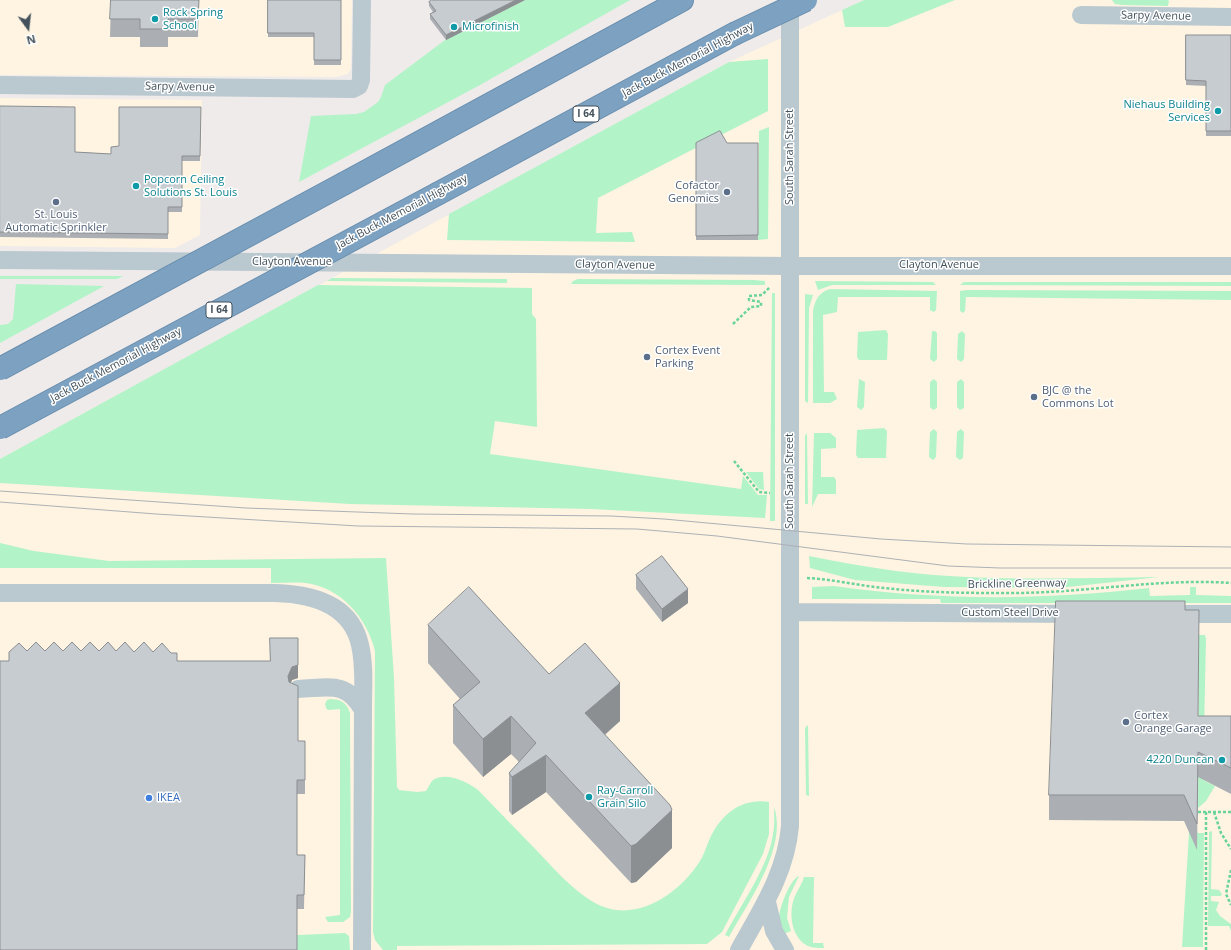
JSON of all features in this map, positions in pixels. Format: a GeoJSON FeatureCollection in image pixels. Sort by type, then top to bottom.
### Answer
{"type":"FeatureCollection","features":[{"type":"Feature","properties":{"kind":"highway"},"geometry":{"type":"LineString","coordinates":[[0,369],[682,0]]}},
{"type":"Feature","properties":{"kind":"highway","name":"Jack Buck Memorial Highway"},"geometry":{"type":"LineString","coordinates":[[0,428],[734,34],[806,0]]}},
{"type":"Feature","properties":{"kind":"street","name":"Sarpy Avenue"},"geometry":{"type":"LineString","coordinates":[[0,86],[353,89],[359,86],[361,80],[362,0]]}},
{"type":"Feature","properties":{"kind":"street","name":"South Sarah Street"},"geometry":{"type":"LineString","coordinates":[[739,950],[767,902],[784,860],[789,838],[790,0]]}},
{"type":"Feature","properties":{"kind":"street","name":"Sarpy Avenue"},"geometry":{"type":"LineString","coordinates":[[1081,15],[1231,17]]}},
{"type":"Feature","properties":{"kind":"street","name":"Clayton Avenue"},"geometry":{"type":"LineString","coordinates":[[0,260],[790,266],[1231,266]]}},
{"type":"Feature","properties":{"kind":"street"},"geometry":{"type":"LineString","coordinates":[[0,593],[294,594],[323,600],[343,614],[352,624],[357,634],[362,659],[362,950]]}},
{"type":"Feature","properties":{"kind":"street","name":"Custom Steel Drive"},"geometry":{"type":"LineString","coordinates":[[790,612],[1095,614]]}},
{"type":"Feature","properties":{"kind":"street"},"geometry":{"type":"LineString","coordinates":[[1156,614],[1231,614]]}},
{"type":"Feature","properties":{"kind":"street"},"geometry":{"type":"LineString","coordinates":[[298,689],[344,689],[354,696],[363,710]]}},
{"type":"Feature","properties":{"kind":"street"},"geometry":{"type":"LineString","coordinates":[[767,902],[774,931],[785,950]]}},
{"type":"Feature","properties":{"kind":"path"},"geometry":{"type":"LineString","coordinates":[[733,324],[751,308],[761,306],[761,302],[749,300],[749,296],[762,295],[770,287]]}},
{"type":"Feature","properties":{"kind":"path"},"geometry":{"type":"LineString","coordinates":[[734,461],[759,492],[770,493]]}},
{"type":"Feature","properties":{"kind":"path","name":"Brickline Greenway"},"geometry":{"type":"LineString","coordinates":[[804,578],[832,580],[890,589],[950,593],[1065,592],[1169,582],[1231,583]]}},
{"type":"Feature","properties":{"kind":"path"},"geometry":{"type":"LineString","coordinates":[[1198,812],[1231,812]]}},
{"type":"Feature","properties":{"kind":"path"},"geometry":{"type":"LineString","coordinates":[[1206,812],[1206,950]]}},
{"type":"Feature","properties":{"kind":"path"},"geometry":{"type":"LineString","coordinates":[[1214,812],[1221,833],[1231,850]]}},
{"type":"Feature","properties":{"kind":"path"},"geometry":{"type":"LineString","coordinates":[[1231,870],[1226,894],[1231,905]]}},
{"type":"Feature","properties":{"kind":"shaded area"},"geometry":{"type":"Polygon","coordinates":[[[0,0],[352,0],[351,68],[348,74],[336,77],[0,75],[0,0]]]}},
{"type":"Feature","properties":{"kind":"shaded area"},"geometry":{"type":"Polygon","coordinates":[[[864,0],[1231,0],[1231,950],[0,950],[0,459],[729,62],[864,0]]]}},
{"type":"Feature","properties":{"kind":"shaded area"},"geometry":{"type":"Polygon","coordinates":[[[0,98],[202,100],[200,235],[175,248],[0,246],[0,98]]]}},
{"type":"Feature","properties":{"kind":"green space"},"geometry":{"type":"Polygon","coordinates":[[[525,0],[630,0],[480,85],[299,182],[311,116],[356,114],[364,112],[378,102],[385,85],[445,40],[525,0]]]}},
{"type":"Feature","properties":{"kind":"green space"},"geometry":{"type":"Polygon","coordinates":[[[864,0],[955,0],[888,27],[845,27],[842,10],[864,0]]]}},
{"type":"Feature","properties":{"kind":"green space"},"geometry":{"type":"Polygon","coordinates":[[[1112,0],[1169,1],[1168,6],[1122,5],[1115,4],[1112,0]]]}},
{"type":"Feature","properties":{"kind":"green space"},"geometry":{"type":"Polygon","coordinates":[[[768,59],[768,111],[598,198],[596,233],[632,232],[635,242],[447,240],[449,214],[729,62],[768,59]]]}},
{"type":"Feature","properties":{"kind":"green space"},"geometry":{"type":"Polygon","coordinates":[[[769,127],[768,239],[758,240],[759,131],[769,127]]]}},
{"type":"Feature","properties":{"kind":"green space"},"geometry":{"type":"Polygon","coordinates":[[[0,276],[123,276],[117,279],[0,279],[0,276]]]}},
{"type":"Feature","properties":{"kind":"green space"},"geometry":{"type":"Polygon","coordinates":[[[332,278],[507,279],[507,283],[327,281],[332,278]]]}},
{"type":"Feature","properties":{"kind":"green space"},"geometry":{"type":"Polygon","coordinates":[[[578,279],[754,280],[765,281],[765,285],[571,284],[573,281],[578,279]]]}},
{"type":"Feature","properties":{"kind":"green space"},"geometry":{"type":"Polygon","coordinates":[[[815,281],[933,282],[936,285],[832,285],[818,290],[815,281]]]}},
{"type":"Feature","properties":{"kind":"green space"},"geometry":{"type":"Polygon","coordinates":[[[964,282],[1231,282],[1231,286],[960,285],[964,282]]]}},
{"type":"Feature","properties":{"kind":"green space"},"geometry":{"type":"Polygon","coordinates":[[[16,284],[104,286],[0,343],[0,325],[8,324],[13,319],[16,284]]]}},
{"type":"Feature","properties":{"kind":"green space"},"geometry":{"type":"Polygon","coordinates":[[[318,285],[532,288],[532,314],[536,319],[537,427],[495,421],[490,454],[741,489],[743,476],[758,495],[767,495],[765,518],[591,509],[350,504],[0,483],[0,459],[318,285]]]}},
{"type":"Feature","properties":{"kind":"green space"},"geometry":{"type":"Polygon","coordinates":[[[830,289],[937,291],[936,310],[934,312],[930,310],[930,297],[838,297],[837,312],[823,315],[824,392],[834,392],[837,399],[830,403],[813,403],[813,311],[820,294],[830,289]]]}},
{"type":"Feature","properties":{"kind":"green space"},"geometry":{"type":"Polygon","coordinates":[[[960,291],[1231,291],[1231,300],[966,297],[965,311],[963,313],[960,311],[960,291]]]}},
{"type":"Feature","properties":{"kind":"green space"},"geometry":{"type":"Polygon","coordinates":[[[772,293],[775,293],[775,521],[770,521],[772,293]]]}},
{"type":"Feature","properties":{"kind":"green space"},"geometry":{"type":"Polygon","coordinates":[[[805,294],[813,295],[809,308],[808,403],[805,401],[805,294]]]}},
{"type":"Feature","properties":{"kind":"green space"},"geometry":{"type":"Polygon","coordinates":[[[886,330],[888,334],[887,360],[859,360],[857,357],[858,332],[886,330]]]}},
{"type":"Feature","properties":{"kind":"green space"},"geometry":{"type":"Polygon","coordinates":[[[932,331],[937,333],[937,359],[934,362],[930,359],[932,331]]]}},
{"type":"Feature","properties":{"kind":"green space"},"geometry":{"type":"Polygon","coordinates":[[[962,331],[965,334],[964,359],[961,362],[957,359],[958,334],[962,331]]]}},
{"type":"Feature","properties":{"kind":"green space"},"geometry":{"type":"Polygon","coordinates":[[[859,379],[865,382],[864,407],[861,410],[857,407],[859,379]]]}},
{"type":"Feature","properties":{"kind":"green space"},"geometry":{"type":"Polygon","coordinates":[[[934,379],[937,382],[937,408],[933,410],[930,407],[930,382],[934,379]]]}},
{"type":"Feature","properties":{"kind":"green space"},"geometry":{"type":"Polygon","coordinates":[[[961,379],[964,382],[964,408],[960,410],[957,407],[957,382],[961,379]]]}},
{"type":"Feature","properties":{"kind":"green space"},"geometry":{"type":"Polygon","coordinates":[[[884,428],[887,431],[886,458],[858,458],[856,455],[857,430],[884,428]]]}},
{"type":"Feature","properties":{"kind":"green space"},"geometry":{"type":"Polygon","coordinates":[[[934,429],[937,432],[936,457],[933,460],[929,457],[930,432],[934,429]]]}},
{"type":"Feature","properties":{"kind":"green space"},"geometry":{"type":"Polygon","coordinates":[[[961,429],[964,432],[963,458],[960,460],[956,457],[957,432],[961,429]]]}},
{"type":"Feature","properties":{"kind":"green space"},"geometry":{"type":"Polygon","coordinates":[[[807,433],[808,504],[805,504],[805,436],[807,433]]]}},
{"type":"Feature","properties":{"kind":"green space"},"geometry":{"type":"Polygon","coordinates":[[[814,433],[830,433],[836,438],[836,448],[821,449],[821,477],[834,477],[836,480],[836,494],[818,494],[812,507],[814,433]]]}},
{"type":"Feature","properties":{"kind":"green space"},"geometry":{"type":"Polygon","coordinates":[[[746,472],[763,472],[764,490],[759,489],[746,472]]]}},
{"type":"Feature","properties":{"kind":"green space"},"geometry":{"type":"Polygon","coordinates":[[[0,543],[34,551],[109,561],[386,558],[394,678],[397,787],[399,790],[417,792],[426,791],[433,780],[444,777],[450,777],[469,784],[478,790],[573,887],[595,903],[610,909],[625,910],[640,908],[655,903],[668,895],[680,885],[700,861],[711,836],[721,820],[734,809],[750,802],[769,802],[769,834],[763,854],[722,932],[707,944],[397,946],[397,950],[383,950],[375,940],[373,932],[375,651],[366,627],[350,606],[330,591],[318,586],[305,583],[271,583],[271,568],[0,568],[0,543]]]}},
{"type":"Feature","properties":{"kind":"green space"},"geometry":{"type":"Polygon","coordinates":[[[809,556],[896,571],[961,577],[1159,577],[1059,588],[944,587],[855,580],[810,568],[809,556]]]}},
{"type":"Feature","properties":{"kind":"green space"},"geometry":{"type":"Polygon","coordinates":[[[834,586],[914,594],[992,597],[1069,595],[1149,588],[1150,596],[1190,595],[1190,587],[1196,587],[1196,595],[1231,596],[1231,603],[941,603],[940,599],[812,599],[812,587],[834,586]]]}},
{"type":"Feature","properties":{"kind":"green space"},"geometry":{"type":"Polygon","coordinates":[[[1199,635],[1205,635],[1206,639],[1203,778],[1205,781],[1215,786],[1206,801],[1198,808],[1199,635]]]}},
{"type":"Feature","properties":{"kind":"green space"},"geometry":{"type":"Polygon","coordinates":[[[330,699],[343,702],[350,713],[351,912],[350,917],[343,922],[328,922],[325,917],[340,915],[340,709],[328,710],[326,708],[325,704],[327,700],[330,699]]]}},
{"type":"Feature","properties":{"kind":"green space"},"geometry":{"type":"Polygon","coordinates":[[[808,725],[809,796],[806,795],[805,728],[808,725]]]}},
{"type":"Feature","properties":{"kind":"green space"},"geometry":{"type":"Polygon","coordinates":[[[774,807],[777,823],[776,839],[771,857],[764,874],[729,937],[725,935],[753,886],[766,859],[774,827],[774,807]]]}},
{"type":"Feature","properties":{"kind":"green space"},"geometry":{"type":"Polygon","coordinates":[[[1197,831],[1198,833],[1204,833],[1203,947],[1182,947],[1189,833],[1197,831]]]}},
{"type":"Feature","properties":{"kind":"green space"},"geometry":{"type":"Polygon","coordinates":[[[1212,831],[1211,889],[1219,890],[1222,894],[1221,896],[1211,896],[1211,901],[1219,902],[1216,910],[1220,916],[1231,924],[1231,931],[1229,926],[1208,926],[1209,832],[1212,831]]]}},
{"type":"Feature","properties":{"kind":"green space"},"geometry":{"type":"Polygon","coordinates":[[[799,876],[789,897],[787,918],[791,931],[784,934],[779,914],[789,888],[799,876]]]}},
{"type":"Feature","properties":{"kind":"green space"},"geometry":{"type":"Polygon","coordinates":[[[804,877],[814,877],[813,943],[823,943],[824,948],[810,947],[802,942],[792,924],[793,902],[804,877]]]}},
{"type":"Feature","properties":{"kind":"green space"},"geometry":{"type":"Polygon","coordinates":[[[345,933],[349,936],[350,950],[297,950],[297,935],[345,933]]]}},
{"type":"Feature","properties":{"kind":"building"},"geometry":{"type":"Polygon","coordinates":[[[111,0],[199,0],[198,19],[168,19],[168,29],[140,29],[140,19],[110,19],[111,0]]]}},
{"type":"Feature","properties":{"kind":"building"},"geometry":{"type":"Polygon","coordinates":[[[268,0],[341,0],[341,60],[314,60],[314,33],[268,33],[268,0]]]}},
{"type":"Feature","properties":{"kind":"building","name":"Microfinish"},"geometry":{"type":"Polygon","coordinates":[[[432,0],[516,0],[446,35],[430,14],[436,11],[429,2],[432,0]]]}},
{"type":"Feature","properties":{"kind":"building","name":"Niehaus Building Services"},"geometry":{"type":"Polygon","coordinates":[[[1186,35],[1231,35],[1231,131],[1206,131],[1206,81],[1186,80],[1186,35]]]}},
{"type":"Feature","properties":{"kind":"building"},"geometry":{"type":"Polygon","coordinates":[[[0,106],[75,107],[75,152],[111,154],[111,147],[119,146],[119,107],[201,107],[200,156],[182,156],[182,207],[168,207],[168,234],[0,232],[0,106]]]}},
{"type":"Feature","properties":{"kind":"building","name":"Cofactor Genomics"},"geometry":{"type":"Polygon","coordinates":[[[720,131],[727,143],[758,143],[758,235],[696,236],[696,143],[720,131]]]}},
{"type":"Feature","properties":{"kind":"building"},"geometry":{"type":"Polygon","coordinates":[[[662,556],[688,589],[662,609],[636,575],[662,556]]]}},
{"type":"Feature","properties":{"kind":"building"},"geometry":{"type":"Polygon","coordinates":[[[469,587],[549,674],[585,643],[620,683],[585,713],[670,805],[672,810],[636,844],[631,846],[546,755],[512,777],[509,773],[536,743],[511,716],[483,739],[453,705],[480,682],[428,625],[469,587]]]}},
{"type":"Feature","properties":{"kind":"building","name":"Cortex Orange Garage"},"geometry":{"type":"Polygon","coordinates":[[[1056,601],[1185,601],[1185,610],[1199,610],[1198,716],[1231,716],[1231,768],[1198,752],[1197,824],[1184,795],[1049,795],[1056,601]]]}},
{"type":"Feature","properties":{"kind":"building","name":"IKEA"},"geometry":{"type":"Polygon","coordinates":[[[270,638],[298,638],[298,665],[292,667],[288,676],[289,682],[298,686],[298,741],[305,741],[305,780],[297,780],[297,855],[305,855],[304,895],[297,895],[297,950],[0,950],[0,661],[9,661],[9,652],[19,643],[27,651],[36,642],[45,651],[54,642],[63,651],[72,642],[81,651],[90,642],[99,651],[108,642],[116,651],[125,642],[134,652],[144,642],[153,652],[162,643],[171,653],[177,653],[177,661],[270,661],[270,638]]]}},
{"type":"Feature","properties":{"kind":"tram line"},"geometry":{"type":"LineString","coordinates":[[0,491],[246,508],[413,514],[611,516],[664,519],[881,539],[967,544],[1231,547]]}},
{"type":"Feature","properties":{"kind":"tram line"},"geometry":{"type":"LineString","coordinates":[[0,502],[156,514],[358,526],[637,529],[717,536],[948,566],[1000,568],[1231,568]]}},
{"type":"Feature","properties":{"kind":"place","name":"Rock Spring School"},"geometry":{"type":"Point","coordinates":[155,19]}},
{"type":"Feature","properties":{"kind":"place","name":"Microfinish"},"geometry":{"type":"Point","coordinates":[454,27]}},
{"type":"Feature","properties":{"kind":"place","name":"Niehaus Building Services"},"geometry":{"type":"Point","coordinates":[1218,111]}},
{"type":"Feature","properties":{"kind":"place","name":"Popcorn Ceiling Solutions St. Louis"},"geometry":{"type":"Point","coordinates":[136,186]}},
{"type":"Feature","properties":{"kind":"place","name":"Cofactor Genomics"},"geometry":{"type":"Point","coordinates":[727,192]}},
{"type":"Feature","properties":{"kind":"place","name":"St. Louis Automatic Sprinkler"},"geometry":{"type":"Point","coordinates":[56,202]}},
{"type":"Feature","properties":{"kind":"place","name":"Cortex Event Parking"},"geometry":{"type":"Point","coordinates":[647,357]}},
{"type":"Feature","properties":{"kind":"place","name":"BJC @ the Commons Lot"},"geometry":{"type":"Point","coordinates":[1034,397]}},
{"type":"Feature","properties":{"kind":"place","name":"Cortex Orange Garage"},"geometry":{"type":"Point","coordinates":[1126,722]}},
{"type":"Feature","properties":{"kind":"place","name":"4220 Duncan"},"geometry":{"type":"Point","coordinates":[1222,760]}},
{"type":"Feature","properties":{"kind":"place","name":"Ray-Carroll Grain Silo"},"geometry":{"type":"Point","coordinates":[589,797]}},
{"type":"Feature","properties":{"kind":"place","name":"IKEA"},"geometry":{"type":"Point","coordinates":[149,798]}}]}
